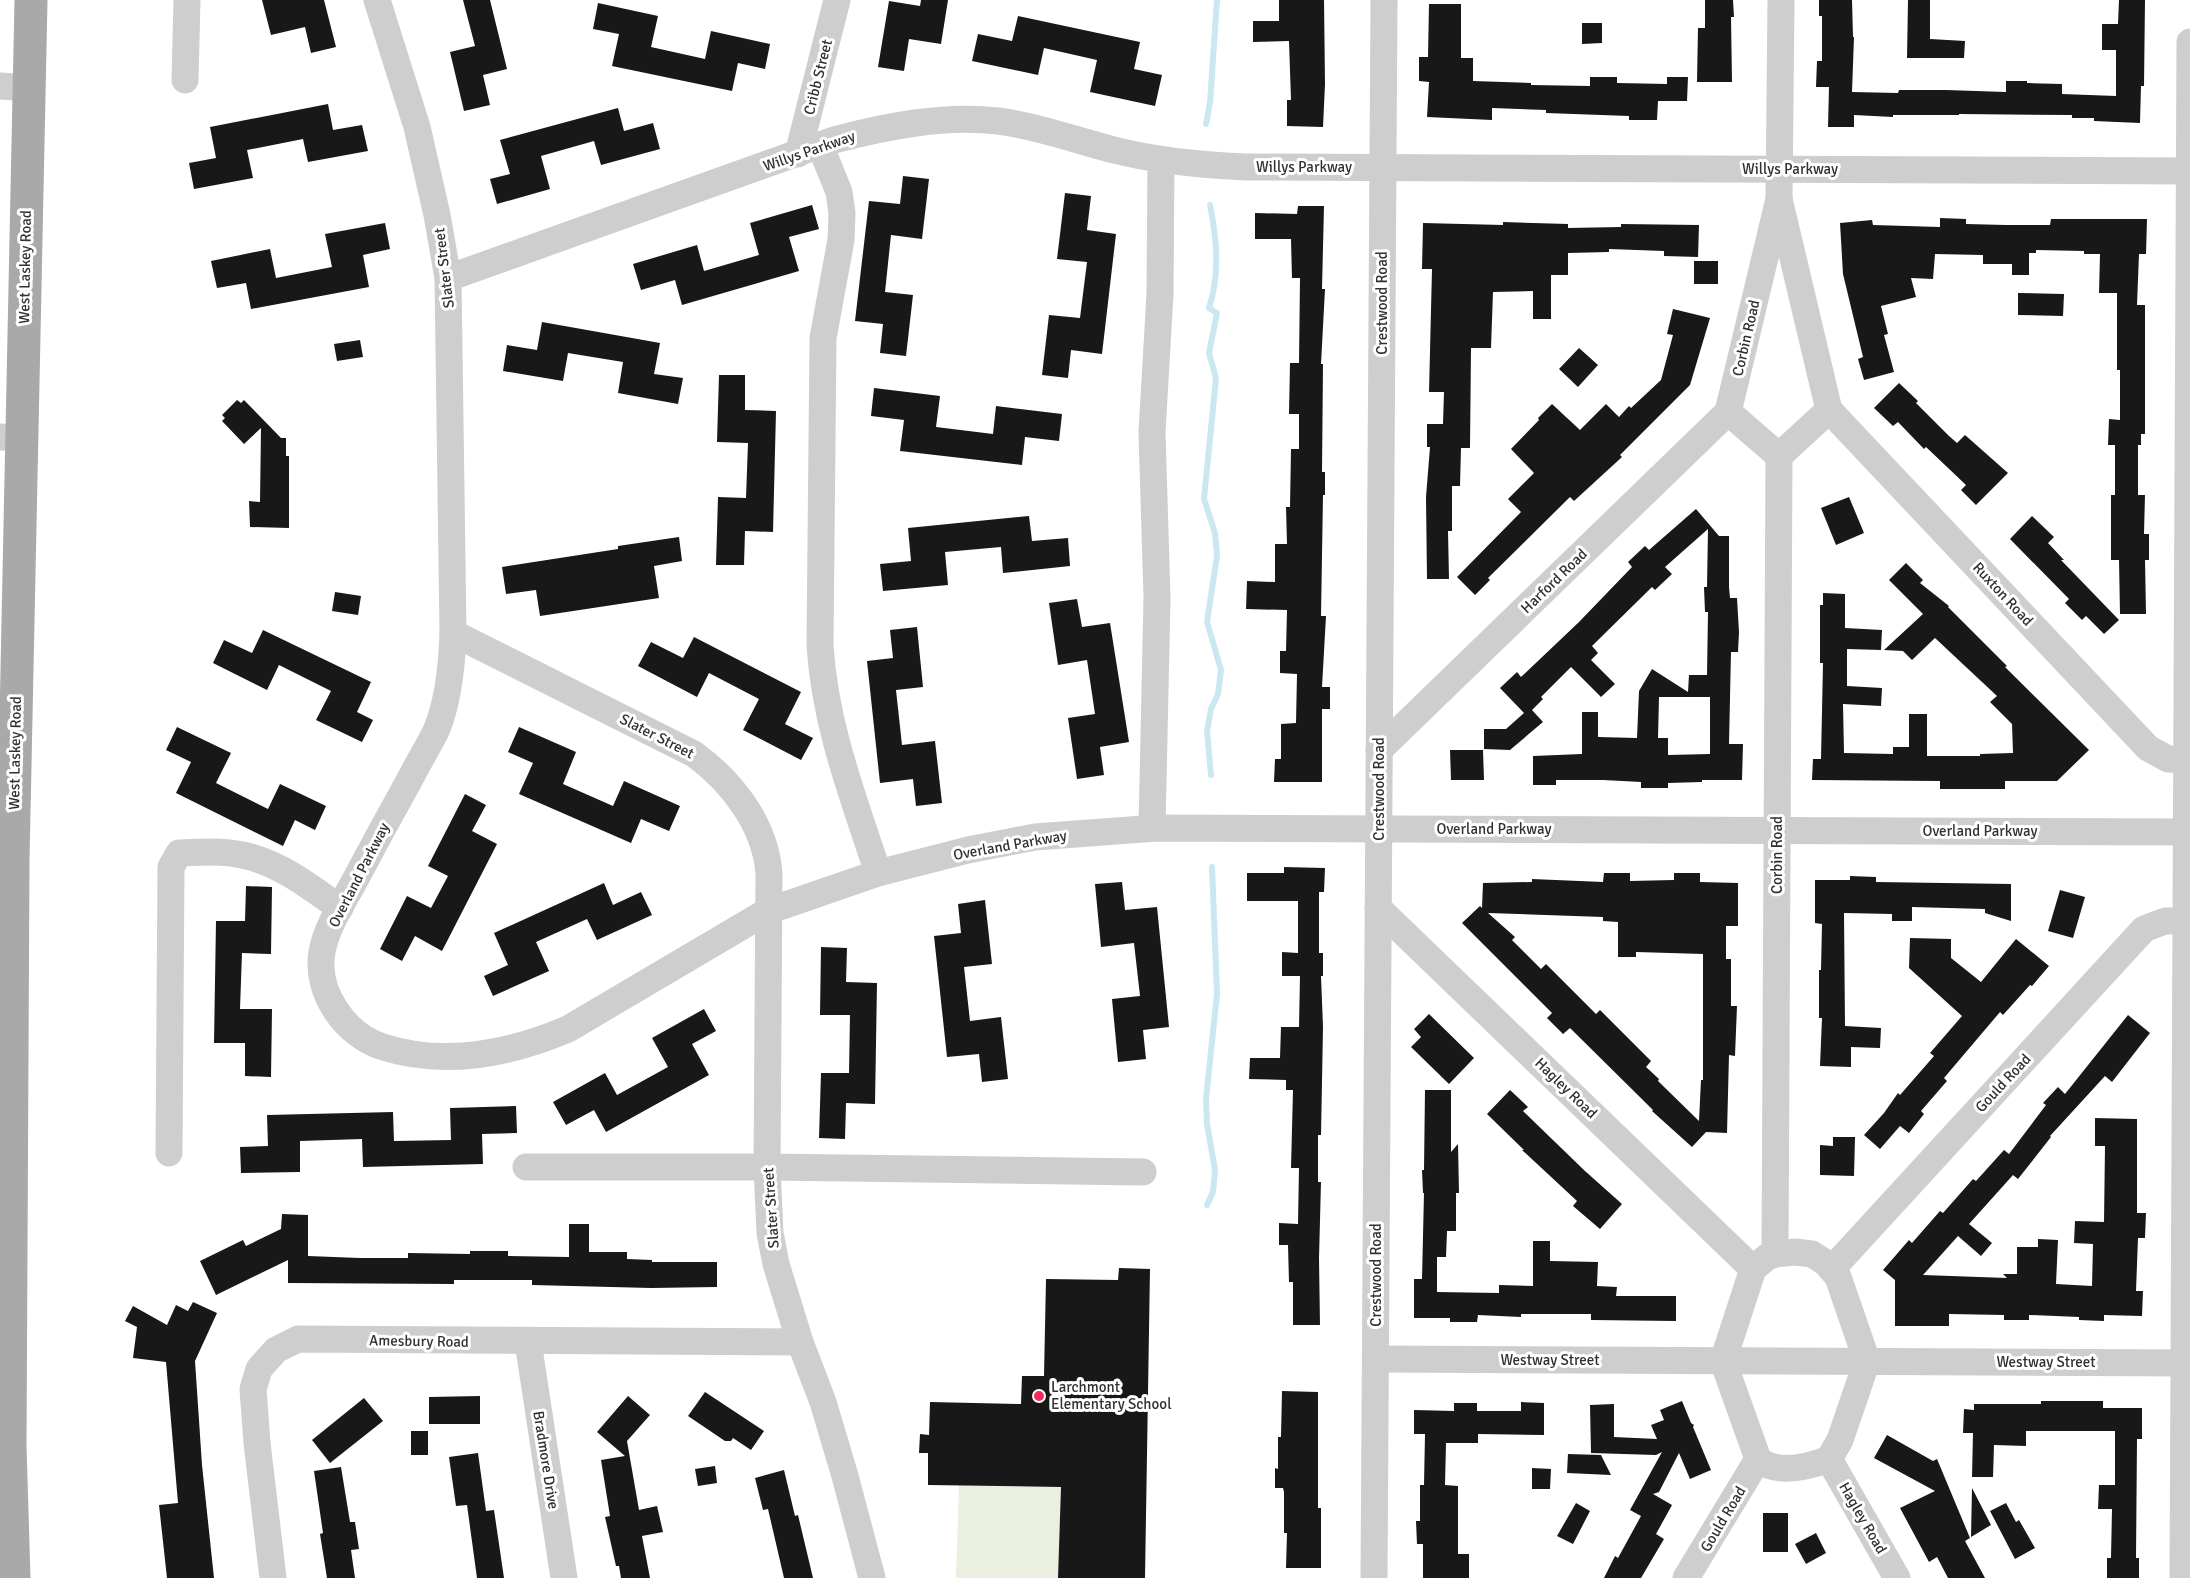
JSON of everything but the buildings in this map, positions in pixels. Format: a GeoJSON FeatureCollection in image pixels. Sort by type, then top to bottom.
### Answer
{"type":"FeatureCollection","features":[{"type":"Feature","properties":{"kind":"main road","name":"West Laskey Road"},"geometry":{"type":"LineString","coordinates":[[14,1578],[10,1446],[6,1090],[14,87],[31,0]]}},
{"type":"Feature","properties":{"kind":"street"},"geometry":{"type":"LineString","coordinates":[[185,80],[187,0]]}},
{"type":"Feature","properties":{"kind":"street","name":"Slater Street"},"geometry":{"type":"LineString","coordinates":[[377,0],[417,127],[437,215],[448,278],[453,633],[694,754],[734,790],[752,820],[766,853],[769,873],[767,1167],[770,1233],[776,1264],[800,1342],[823,1402],[843,1469],[872,1578]]}},
{"type":"Feature","properties":{"kind":"street","name":"Cribb Street"},"geometry":{"type":"LineString","coordinates":[[809,150],[837,0]]}},
{"type":"Feature","properties":{"kind":"street","name":"Crestwood Road"},"geometry":{"type":"LineString","coordinates":[[1374,1578],[1384,0]]}},
{"type":"Feature","properties":{"kind":"street","name":"Corbin Road"},"geometry":{"type":"LineString","coordinates":[[1728,412],[1779,199],[1781,0]]}},
{"type":"Feature","properties":{"kind":"street"},"geometry":{"type":"LineString","coordinates":[[2183,1578],[2188,1363],[2187,760],[2190,42]]}},
{"type":"Feature","properties":{"kind":"street","name":"Willys Parkway"},"geometry":{"type":"LineString","coordinates":[[448,278],[873,129],[962,120],[998,121],[1035,128],[1161,160],[1245,167],[2190,171]]}},
{"type":"Feature","properties":{"kind":"street"},"geometry":{"type":"LineString","coordinates":[[809,150],[838,192],[842,213],[841,240],[823,338],[820,645],[822,680],[834,738],[878,873]]}},
{"type":"Feature","properties":{"kind":"street"},"geometry":{"type":"LineString","coordinates":[[1152,828],[1157,598],[1152,432],[1160,294],[1161,160]]}},
{"type":"Feature","properties":{"kind":"street","name":"Corbin Road"},"geometry":{"type":"LineString","coordinates":[[1779,199],[1828,410]]}},
{"type":"Feature","properties":{"kind":"street"},"geometry":{"type":"LineString","coordinates":[[1728,412],[1779,456],[1828,410]]}},
{"type":"Feature","properties":{"kind":"street","name":"Ruxton Road"},"geometry":{"type":"LineString","coordinates":[[1828,410],[2148,748],[2168,759],[2187,760]]}},
{"type":"Feature","properties":{"kind":"street","name":"Harford Road"},"geometry":{"type":"LineString","coordinates":[[1379,750],[1728,412]]}},
{"type":"Feature","properties":{"kind":"street","name":"Corbin Road"},"geometry":{"type":"LineString","coordinates":[[1764,1261],[1777,831],[1779,456]]}},
{"type":"Feature","properties":{"kind":"street","name":"Overland Parkway"},"geometry":{"type":"LineString","coordinates":[[453,633],[452,668],[436,730],[340,908],[322,951],[322,985],[340,1016],[362,1037],[375,1045],[418,1055],[456,1057],[493,1054],[536,1043],[568,1029],[768,911],[878,873],[968,850],[1035,837],[1152,828],[2188,832]]}},
{"type":"Feature","properties":{"kind":"street"},"geometry":{"type":"LineString","coordinates":[[169,1153],[171,867],[179,854],[216,851],[255,858],[299,879],[340,908]]}},
{"type":"Feature","properties":{"kind":"street","name":"Hagley Road"},"geometry":{"type":"LineString","coordinates":[[1378,908],[1764,1261]]}},
{"type":"Feature","properties":{"kind":"street","name":"Gould Road"},"geometry":{"type":"LineString","coordinates":[[1832,1269],[2144,929],[2165,921],[2187,921]]}},
{"type":"Feature","properties":{"kind":"street"},"geometry":{"type":"LineString","coordinates":[[526,1167],[767,1167],[1143,1172]]}},
{"type":"Feature","properties":{"kind":"street"},"geometry":{"type":"LineString","coordinates":[[1795,1252],[1812,1254],[1832,1269],[1838,1277],[1866,1362],[1840,1440],[1829,1459],[1814,1465],[1799,1468],[1765,1465],[1758,1459],[1723,1361],[1764,1261],[1795,1252]]}},
{"type":"Feature","properties":{"kind":"street","name":"Amesbury Road"},"geometry":{"type":"LineString","coordinates":[[273,1578],[253,1389],[260,1369],[276,1350],[298,1339],[800,1342]]}},
{"type":"Feature","properties":{"kind":"street","name":"Bradmore Drive"},"geometry":{"type":"LineString","coordinates":[[528,1342],[564,1578]]}},
{"type":"Feature","properties":{"kind":"street","name":"Westway Street"},"geometry":{"type":"LineString","coordinates":[[1376,1359],[2188,1363]]}},
{"type":"Feature","properties":{"kind":"street","name":"Gould Road"},"geometry":{"type":"LineString","coordinates":[[1686,1578],[1758,1459]]}},
{"type":"Feature","properties":{"kind":"street","name":"Hagley Road"},"geometry":{"type":"LineString","coordinates":[[1829,1459],[1897,1578]]}},
{"type":"Feature","properties":{"kind":"green space"},"geometry":{"type":"Polygon","coordinates":[[[959,1485],[1061,1487],[1058,1578],[956,1578],[959,1485]]]}},
{"type":"Feature","properties":{"kind":"waterway"},"geometry":{"type":"LineString","coordinates":[[1206,124],[1210,103],[1217,0]]}},
{"type":"Feature","properties":{"kind":"waterway"},"geometry":{"type":"LineString","coordinates":[[1210,205],[1216,269],[1209,308],[1217,313],[1209,353],[1216,378],[1204,499],[1215,533],[1217,556],[1207,622],[1221,670],[1218,694],[1211,709],[1207,731],[1211,775]]}},
{"type":"Feature","properties":{"kind":"waterway"},"geometry":{"type":"LineString","coordinates":[[1207,1205],[1213,1192],[1215,1170],[1207,1124],[1206,1099],[1217,994],[1212,867]]}},
{"type":"Feature","properties":{"kind":"place","name":"Larchmont Elementary School"},"geometry":{"type":"Point","coordinates":[1039,1396]}}]}
